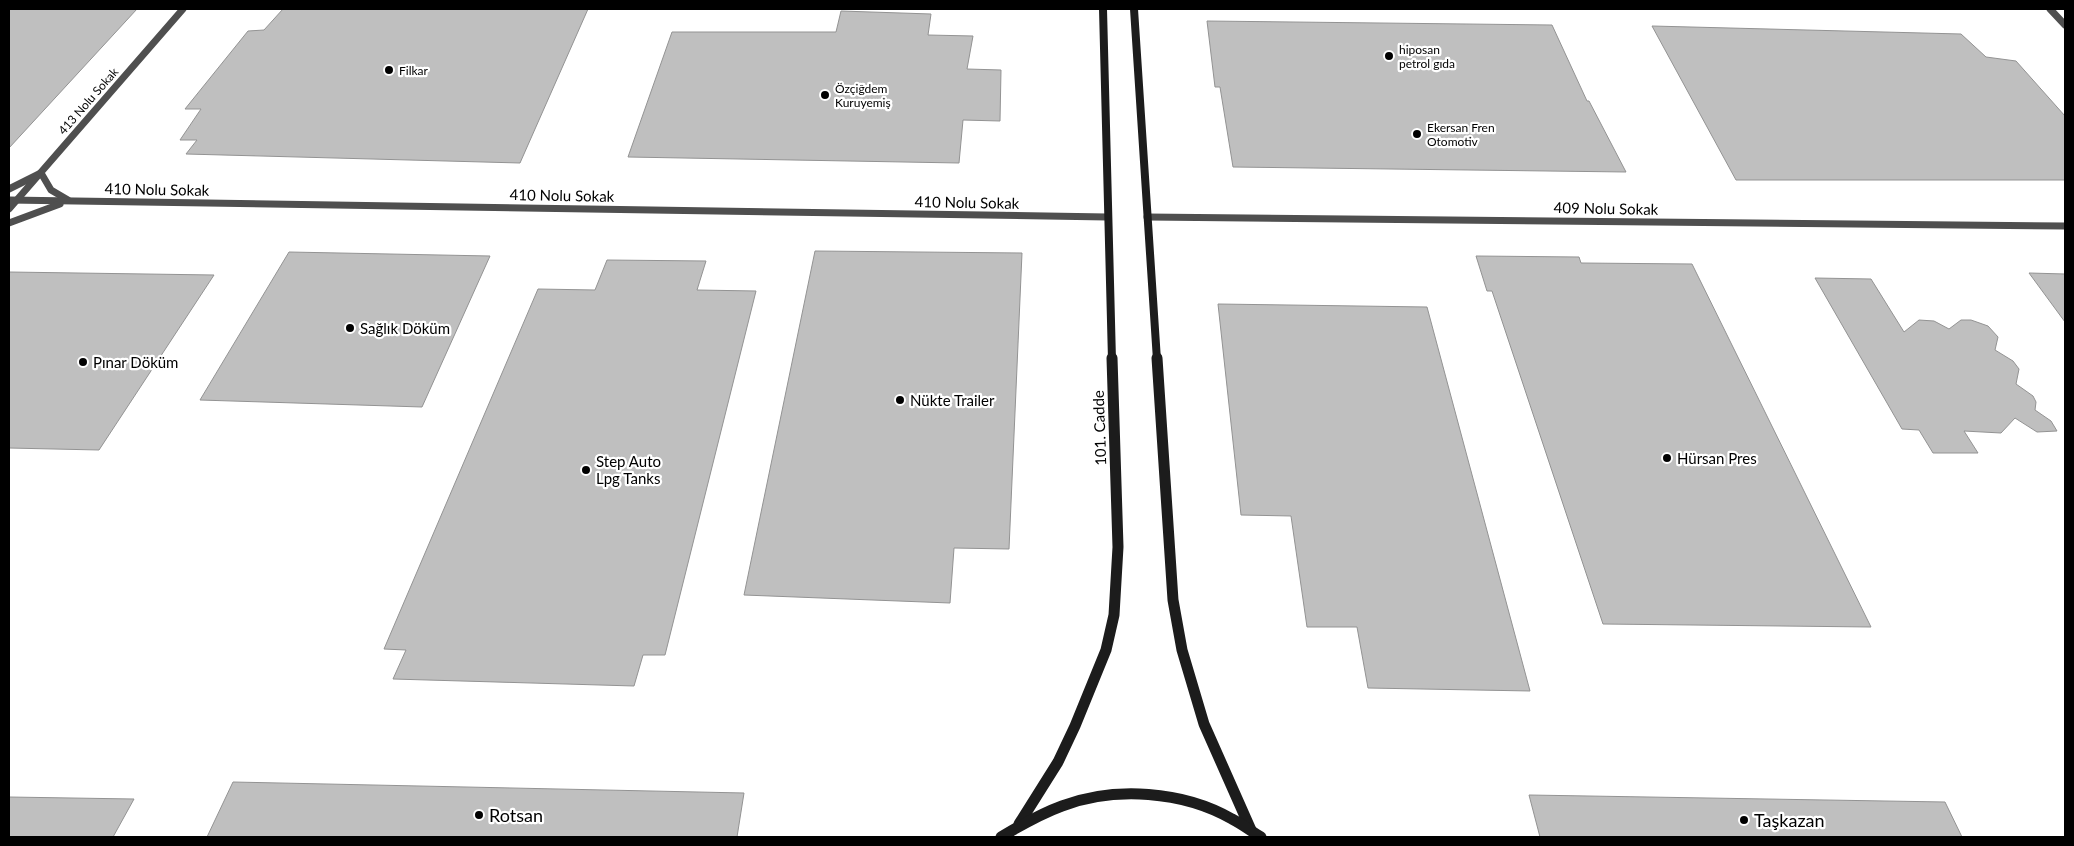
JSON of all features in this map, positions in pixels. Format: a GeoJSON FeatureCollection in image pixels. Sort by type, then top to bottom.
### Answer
{"type":"FeatureCollection","features":[{"type":"Feature","properties":{"kind":"street","name":"101. Cadde"},"geometry":{"type":"LineString","coordinates":[[1019,824],[1058,762],[1075,726],[1106,650],[1114,615],[1118,547],[1102,9]]}},
{"type":"Feature","properties":{"kind":"street"},"geometry":{"type":"LineString","coordinates":[[1134,9],[1173,600],[1183,656],[1195,697],[1233,794],[1256,834]]}},
{"type":"Feature","properties":{"kind":"street"},"geometry":{"type":"LineString","coordinates":[[1001,837],[1019,824],[1050,808],[1083,798],[1117,794],[1152,794],[1186,801],[1219,813],[1256,834]]}},
{"type":"Feature","properties":{"kind":"lane","name":"413 Nolu Sokak"},"geometry":{"type":"LineString","coordinates":[[9,208],[12,200],[40,173],[183,9]]}},
{"type":"Feature","properties":{"kind":"lane"},"geometry":{"type":"LineString","coordinates":[[2050,9],[2065,24]]}},
{"type":"Feature","properties":{"kind":"lane"},"geometry":{"type":"LineString","coordinates":[[9,190],[40,173],[51,190],[70,201]]}},
{"type":"Feature","properties":{"kind":"lane","name":"410 Nolu Sokak"},"geometry":{"type":"LineString","coordinates":[[12,200],[1107,218]]}},
{"type":"Feature","properties":{"kind":"lane"},"geometry":{"type":"LineString","coordinates":[[9,223],[34,212],[70,201]]}},
{"type":"Feature","properties":{"kind":"lane","name":"409 Nolu Sokak"},"geometry":{"type":"LineString","coordinates":[[1147,217],[2065,226]]}},
{"type":"Feature","properties":{"kind":"building"},"geometry":{"type":"Polygon","coordinates":[[[9,9],[137,9],[9,148],[9,9]]]}},
{"type":"Feature","properties":{"kind":"building","name":"Filkar"},"geometry":{"type":"Polygon","coordinates":[[[283,9],[588,9],[520,163],[186,154],[197,140],[180,140],[201,109],[185,109],[248,31],[264,30],[283,9]]]}},
{"type":"Feature","properties":{"kind":"building","name":"Özçiğdem Kuruyemiş"},"geometry":{"type":"Polygon","coordinates":[[[841,11],[931,14],[928,35],[973,36],[967,69],[1001,70],[1000,121],[963,120],[959,163],[628,157],[672,32],[836,32],[841,11]]]}},
{"type":"Feature","properties":{"kind":"building"},"geometry":{"type":"Polygon","coordinates":[[[1207,21],[1552,25],[1587,101],[1589,101],[1626,172],[1233,167],[1220,87],[1215,87],[1207,21]]]}},
{"type":"Feature","properties":{"kind":"building"},"geometry":{"type":"Polygon","coordinates":[[[1652,26],[1961,34],[1986,57],[2016,61],[2065,116],[2065,180],[1736,180],[1652,26]]]}},
{"type":"Feature","properties":{"kind":"building","name":"Nükte Trailer"},"geometry":{"type":"Polygon","coordinates":[[[815,251],[1022,253],[1009,549],[954,548],[950,603],[744,595],[815,251]]]}},
{"type":"Feature","properties":{"kind":"building","name":"Sağlık Döküm"},"geometry":{"type":"Polygon","coordinates":[[[289,252],[490,256],[422,407],[200,400],[289,252]]]}},
{"type":"Feature","properties":{"kind":"building","name":"Hürsan Pres"},"geometry":{"type":"Polygon","coordinates":[[[1476,256],[1579,257],[1581,263],[1692,264],[1871,627],[1603,624],[1492,291],[1487,291],[1476,256]]]}},
{"type":"Feature","properties":{"kind":"building","name":"Step Auto Lpg Tanks"},"geometry":{"type":"Polygon","coordinates":[[[607,260],[706,261],[697,290],[756,291],[665,655],[643,655],[634,686],[393,679],[406,650],[384,649],[538,289],[595,290],[607,260]]]}},
{"type":"Feature","properties":{"kind":"building","name":"Pınar Döküm"},"geometry":{"type":"Polygon","coordinates":[[[9,272],[214,275],[99,450],[9,448],[9,272]]]}},
{"type":"Feature","properties":{"kind":"building"},"geometry":{"type":"Polygon","coordinates":[[[2029,273],[2065,274],[2065,322],[2029,273]]]}},
{"type":"Feature","properties":{"kind":"building"},"geometry":{"type":"Polygon","coordinates":[[[1815,278],[1871,279],[1904,332],[1919,320],[1934,321],[1949,329],[1961,320],[1971,320],[1988,326],[1998,337],[1995,350],[2013,361],[2019,369],[2016,384],[2033,396],[2036,402],[2035,410],[2051,421],[2057,431],[2037,432],[2015,418],[2001,433],[1964,431],[1978,453],[1933,453],[1919,430],[1902,429],[1815,278]]]}},
{"type":"Feature","properties":{"kind":"building"},"geometry":{"type":"Polygon","coordinates":[[[1218,304],[1427,307],[1530,691],[1368,688],[1357,627],[1307,627],[1291,516],[1241,515],[1218,304]]]}},
{"type":"Feature","properties":{"kind":"building","name":"Rotsan"},"geometry":{"type":"Polygon","coordinates":[[[233,782],[744,793],[737,837],[207,837],[233,782]]]}},
{"type":"Feature","properties":{"kind":"building","name":"Taşkazan"},"geometry":{"type":"Polygon","coordinates":[[[1529,795],[1945,802],[1962,837],[1540,837],[1529,795]]]}},
{"type":"Feature","properties":{"kind":"building"},"geometry":{"type":"Polygon","coordinates":[[[9,797],[134,799],[113,837],[9,837],[9,797]]]}},
{"type":"Feature","properties":{"kind":"place","name":"hiposan petrol gıda"},"geometry":{"type":"Point","coordinates":[1389,56]}},
{"type":"Feature","properties":{"kind":"place","name":"Filkar"},"geometry":{"type":"Point","coordinates":[389,70]}},
{"type":"Feature","properties":{"kind":"place","name":"Özçiğdem Kuruyemiş"},"geometry":{"type":"Point","coordinates":[825,95]}},
{"type":"Feature","properties":{"kind":"place","name":"Ekersan Fren Otomotiv"},"geometry":{"type":"Point","coordinates":[1417,134]}},
{"type":"Feature","properties":{"kind":"place","name":"Sağlık Döküm"},"geometry":{"type":"Point","coordinates":[350,328]}},
{"type":"Feature","properties":{"kind":"place","name":"Pınar Döküm"},"geometry":{"type":"Point","coordinates":[83,362]}},
{"type":"Feature","properties":{"kind":"place","name":"Nükte Trailer"},"geometry":{"type":"Point","coordinates":[900,400]}},
{"type":"Feature","properties":{"kind":"place","name":"Hürsan Pres"},"geometry":{"type":"Point","coordinates":[1667,458]}},
{"type":"Feature","properties":{"kind":"place","name":"Step Auto Lpg Tanks"},"geometry":{"type":"Point","coordinates":[586,470]}},
{"type":"Feature","properties":{"kind":"place","name":"Rotsan"},"geometry":{"type":"Point","coordinates":[479,815]}},
{"type":"Feature","properties":{"kind":"place","name":"Taşkazan"},"geometry":{"type":"Point","coordinates":[1744,820]}}]}
